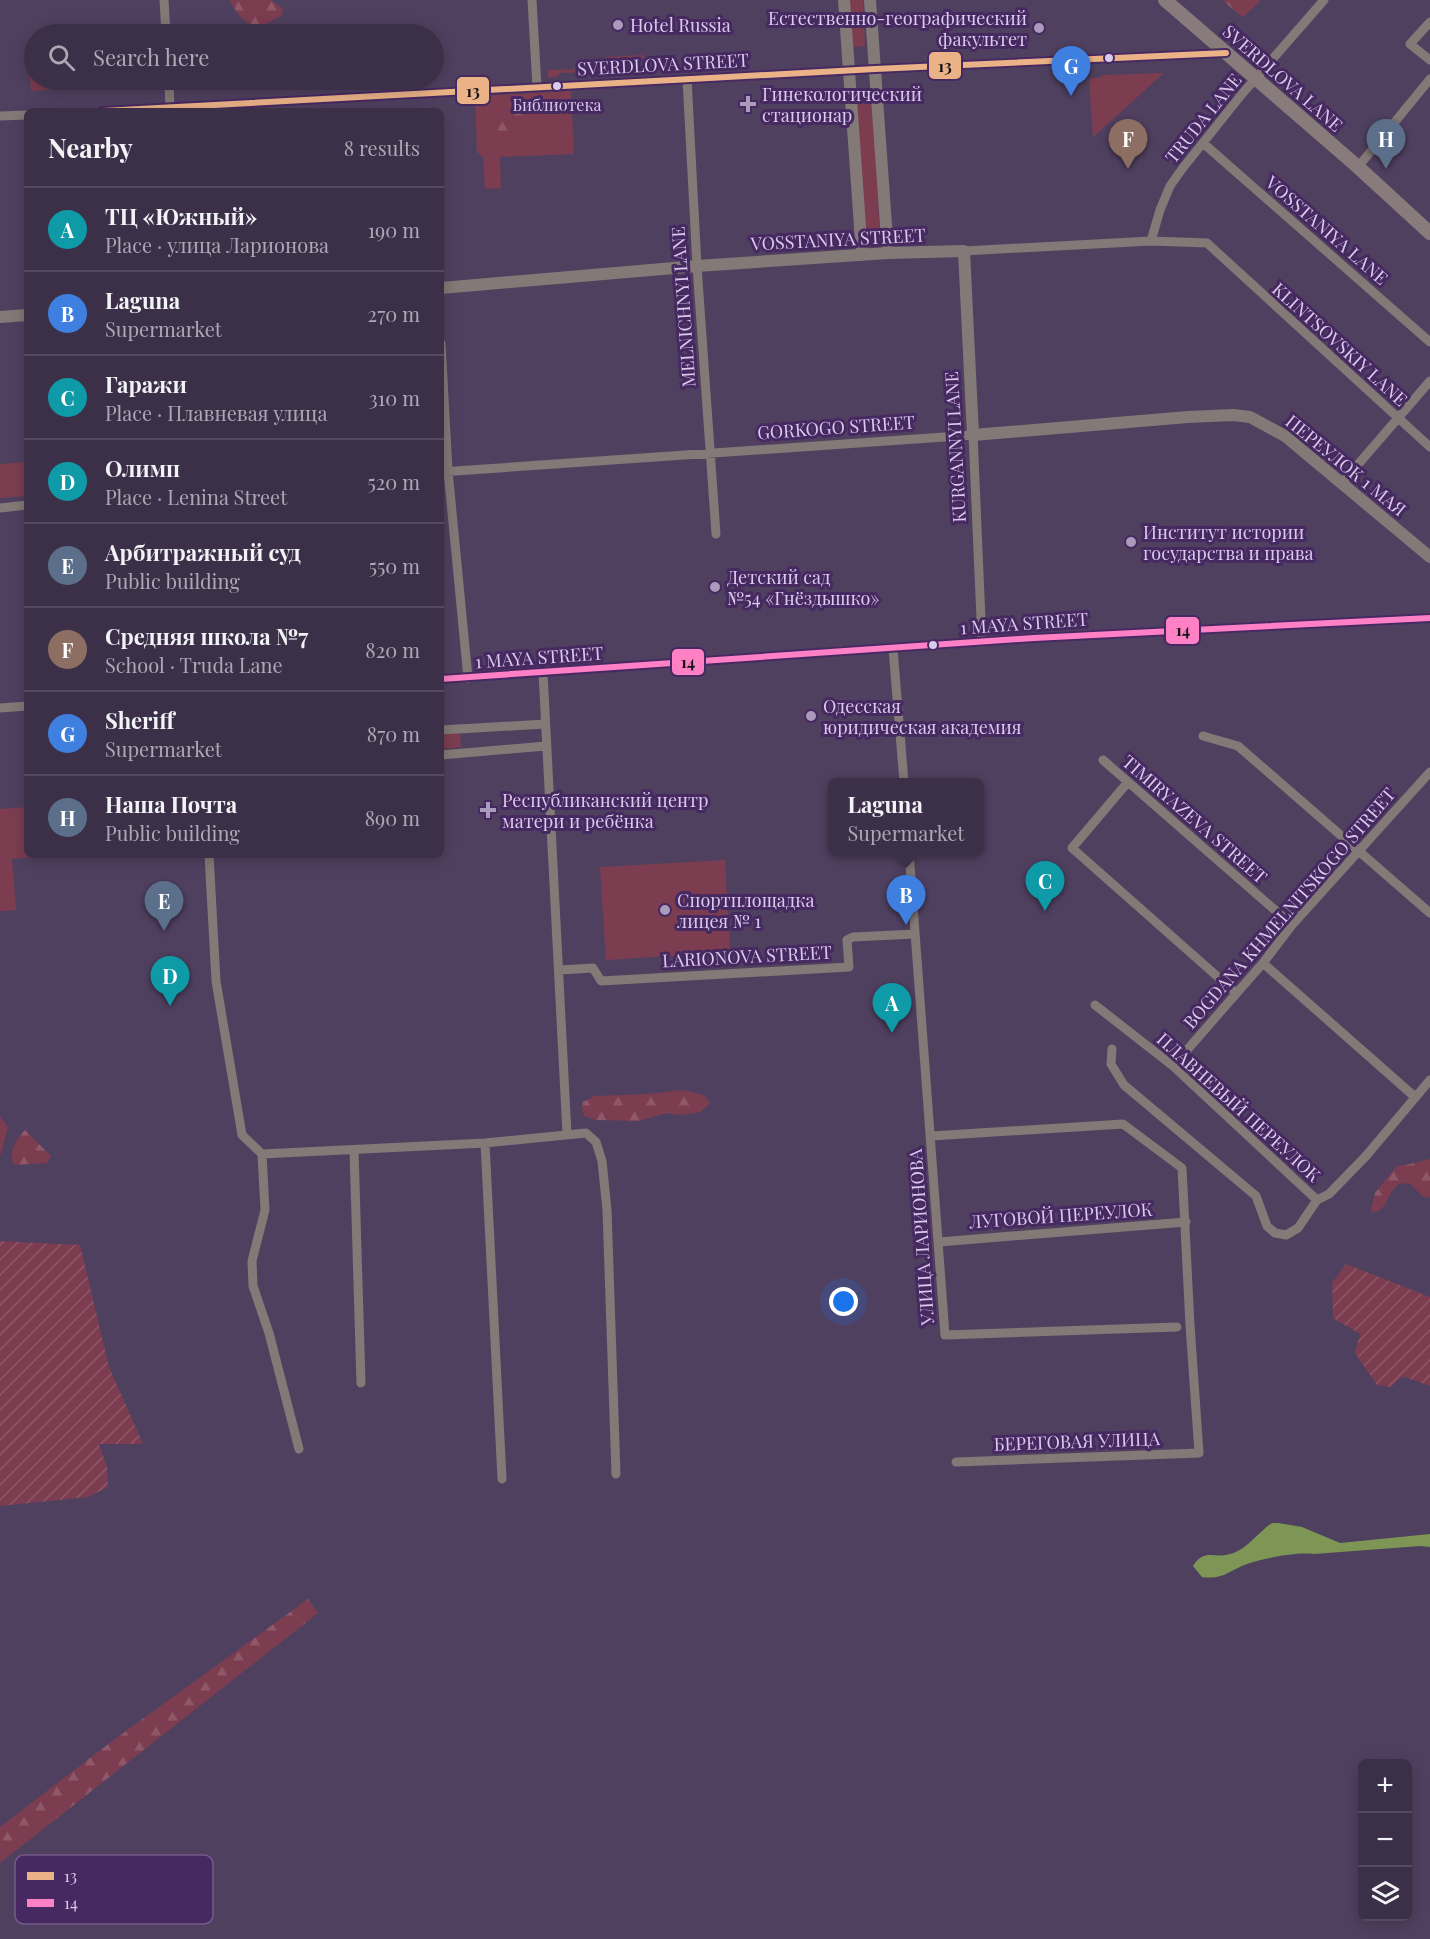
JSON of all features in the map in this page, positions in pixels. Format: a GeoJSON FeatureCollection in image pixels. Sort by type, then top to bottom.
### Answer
{"type":"FeatureCollection","features":[{"type":"Feature","properties":{"kind":"main road","name":"SVERDLOVA LANE"},"geometry":{"type":"LineString","coordinates":[[1165,0],[1358,167],[1430,233]]}},
{"type":"Feature","properties":{"kind":"street"},"geometry":{"type":"LineString","coordinates":[[164,0],[165,24]]}},
{"type":"Feature","properties":{"kind":"street"},"geometry":{"type":"LineString","coordinates":[[532,0],[537,87]]}},
{"type":"Feature","properties":{"kind":"street"},"geometry":{"type":"LineString","coordinates":[[844,0],[862,255]]}},
{"type":"Feature","properties":{"kind":"street"},"geometry":{"type":"LineString","coordinates":[[870,0],[888,254]]}},
{"type":"Feature","properties":{"kind":"street","name":"TRUDA LANE"},"geometry":{"type":"LineString","coordinates":[[1151,241],[1170,186],[1256,78],[1324,0]]}},
{"type":"Feature","properties":{"kind":"street"},"geometry":{"type":"LineString","coordinates":[[1430,22],[1410,44],[1430,60]]}},
{"type":"Feature","properties":{"kind":"street","name":"SVERDLOVA STREET"},"geometry":{"type":"LineString","coordinates":[[187,108],[849,70],[1226,53]]}},
{"type":"Feature","properties":{"kind":"street","name":"MELNICHNYI LANE"},"geometry":{"type":"LineString","coordinates":[[687,79],[696,266],[716,534]]}},
{"type":"Feature","properties":{"kind":"street"},"geometry":{"type":"LineString","coordinates":[[1358,167],[1430,79]]}},
{"type":"Feature","properties":{"kind":"street"},"geometry":{"type":"LineString","coordinates":[[169,90],[170,108]]}},
{"type":"Feature","properties":{"kind":"street"},"geometry":{"type":"LineString","coordinates":[[0,116],[24,115]]}},
{"type":"Feature","properties":{"kind":"street","name":"VOSSTANIYA LANE"},"geometry":{"type":"LineString","coordinates":[[1203,143],[1430,342]]}},
{"type":"Feature","properties":{"kind":"street","name":"VOSSTANIYA STREET"},"geometry":{"type":"LineString","coordinates":[[444,288],[696,266],[862,255],[1151,241],[1207,243],[1229,265]]}},
{"type":"Feature","properties":{"kind":"street","name":"KURGANNYI LANE"},"geometry":{"type":"LineString","coordinates":[[964,251],[982,642]]}},
{"type":"Feature","properties":{"kind":"street","name":"KLINTSOVSKIY LANE"},"geometry":{"type":"LineString","coordinates":[[1229,265],[1430,447]]}},
{"type":"Feature","properties":{"kind":"street"},"geometry":{"type":"LineString","coordinates":[[0,317],[24,315]]}},
{"type":"Feature","properties":{"kind":"street"},"geometry":{"type":"LineString","coordinates":[[1342,483],[1430,381]]}},
{"type":"Feature","properties":{"kind":"street","name":"GORKOGO STREET"},"geometry":{"type":"LineString","coordinates":[[444,471],[710,454],[1233,415]]}},
{"type":"Feature","properties":{"kind":"street","name":"ПЕРЕУЛОК 1 МАЯ"},"geometry":{"type":"LineString","coordinates":[[1233,415],[1250,417],[1285,436],[1430,557]]}},
{"type":"Feature","properties":{"kind":"street"},"geometry":{"type":"LineString","coordinates":[[444,471],[468,678]]}},
{"type":"Feature","properties":{"kind":"street"},"geometry":{"type":"LineString","coordinates":[[0,508],[24,505]]}},
{"type":"Feature","properties":{"kind":"street","name":"1 MAYA STREET"},"geometry":{"type":"LineString","coordinates":[[444,679],[982,642],[1430,618]]}},
{"type":"Feature","properties":{"kind":"street"},"geometry":{"type":"LineString","coordinates":[[893,649],[903,778]]}},
{"type":"Feature","properties":{"kind":"street"},"geometry":{"type":"LineString","coordinates":[[543,673],[567,1134]]}},
{"type":"Feature","properties":{"kind":"street"},"geometry":{"type":"LineString","coordinates":[[0,708],[24,706]]}},
{"type":"Feature","properties":{"kind":"street"},"geometry":{"type":"LineString","coordinates":[[444,730],[545,724]]}},
{"type":"Feature","properties":{"kind":"street"},"geometry":{"type":"LineString","coordinates":[[1203,736],[1238,747],[1430,913]]}},
{"type":"Feature","properties":{"kind":"street"},"geometry":{"type":"LineString","coordinates":[[444,755],[546,746]]}},
{"type":"Feature","properties":{"kind":"street","name":"TIMIRYAZEVA STREET"},"geometry":{"type":"LineString","coordinates":[[1103,760],[1292,926]]}},
{"type":"Feature","properties":{"kind":"street","name":"BOGDANA KHMELNITSKOGO STREET"},"geometry":{"type":"LineString","coordinates":[[1173,1066],[1263,963],[1292,926],[1430,772]]}},
{"type":"Feature","properties":{"kind":"street"},"geometry":{"type":"LineString","coordinates":[[1128,782],[1072,848],[1236,993]]}},
{"type":"Feature","properties":{"kind":"street","name":"УЛИЦА ЛАРИОНОВА"},"geometry":{"type":"LineString","coordinates":[[909,856],[945,1335],[1177,1327]]}},
{"type":"Feature","properties":{"kind":"street"},"geometry":{"type":"LineString","coordinates":[[209,858],[216,981],[242,1135],[262,1154],[265,1210],[252,1261],[253,1286],[269,1333],[299,1449]]}},
{"type":"Feature","properties":{"kind":"street","name":"LARIONOVA STREET"},"geometry":{"type":"LineString","coordinates":[[559,970],[593,968],[601,981],[849,967],[847,940],[853,937],[915,934]]}},
{"type":"Feature","properties":{"kind":"street"},"geometry":{"type":"LineString","coordinates":[[1263,963],[1415,1097]]}},
{"type":"Feature","properties":{"kind":"street","name":"ПЛАВНЕВЫЙ ПЕРЕУЛОК"},"geometry":{"type":"LineString","coordinates":[[1095,1005],[1173,1066],[1317,1200]]}},
{"type":"Feature","properties":{"kind":"street"},"geometry":{"type":"LineString","coordinates":[[1112,1049],[1111,1064],[1124,1085],[1256,1196],[1267,1226],[1275,1233],[1286,1235],[1298,1228],[1317,1200],[1329,1194],[1340,1183],[1430,1080]]}},
{"type":"Feature","properties":{"kind":"street","name":"УЛИЦА ЛАРИОНОВА"},"geometry":{"type":"LineString","coordinates":[[931,1136],[1123,1124],[1182,1168],[1199,1453]]}},
{"type":"Feature","properties":{"kind":"street"},"geometry":{"type":"LineString","coordinates":[[262,1154],[485,1143],[586,1133],[596,1142],[602,1161],[607,1210],[616,1474]]}},
{"type":"Feature","properties":{"kind":"street"},"geometry":{"type":"LineString","coordinates":[[485,1143],[502,1479]]}},
{"type":"Feature","properties":{"kind":"street"},"geometry":{"type":"LineString","coordinates":[[354,1150],[361,1383]]}},
{"type":"Feature","properties":{"kind":"street","name":"ЛУГОВОЙ ПЕРЕУЛОК"},"geometry":{"type":"LineString","coordinates":[[939,1242],[1186,1222]]}},
{"type":"Feature","properties":{"kind":"street","name":"БЕРЕГОВАЯ УЛИЦА"},"geometry":{"type":"LineString","coordinates":[[956,1462],[1199,1453]]}},
{"type":"Feature","properties":{"kind":"green space"},"geometry":{"type":"Polygon","coordinates":[[[230,0],[271,0],[283,9],[282,15],[266,24],[249,24],[235,10],[230,0]]]}},
{"type":"Feature","properties":{"kind":"green space"},"geometry":{"type":"Polygon","coordinates":[[[849,0],[863,0],[865,46],[852,47],[849,0]]]}},
{"type":"Feature","properties":{"kind":"green space"},"geometry":{"type":"Polygon","coordinates":[[[1222,0],[1261,0],[1244,16],[1241,16],[1222,0]]]}},
{"type":"Feature","properties":{"kind":"green space"},"geometry":{"type":"Polygon","coordinates":[[[643,55],[645,59],[603,61],[606,57],[643,55]]]}},
{"type":"Feature","properties":{"kind":"green space"},"geometry":{"type":"Polygon","coordinates":[[[647,66],[645,74],[635,74],[632,71],[596,72],[596,68],[647,66]]]}},
{"type":"Feature","properties":{"kind":"green space"},"geometry":{"type":"Polygon","coordinates":[[[586,69],[586,72],[560,73],[556,77],[548,77],[548,70],[586,69]]]}},
{"type":"Feature","properties":{"kind":"green space"},"geometry":{"type":"Polygon","coordinates":[[[1164,73],[1093,137],[1089,79],[1102,75],[1164,73]]]}},
{"type":"Feature","properties":{"kind":"green space"},"geometry":{"type":"Polygon","coordinates":[[[571,91],[574,154],[500,157],[501,188],[485,189],[483,157],[477,152],[475,96],[571,91]]]}},
{"type":"Feature","properties":{"kind":"green space"},"geometry":{"type":"Polygon","coordinates":[[[872,92],[880,235],[865,236],[856,93],[872,92]]]}},
{"type":"Feature","properties":{"kind":"green space"},"geometry":{"type":"Polygon","coordinates":[[[510,108],[522,115],[528,129],[515,134],[516,140],[511,145],[499,146],[495,144],[492,120],[496,111],[510,108]]]}},
{"type":"Feature","properties":{"kind":"green space"},"geometry":{"type":"Polygon","coordinates":[[[24,462],[24,496],[0,498],[0,464],[24,462]]]}},
{"type":"Feature","properties":{"kind":"green space"},"geometry":{"type":"Polygon","coordinates":[[[460,733],[461,747],[444,749],[444,735],[460,733]]]}},
{"type":"Feature","properties":{"kind":"green space"},"geometry":{"type":"Polygon","coordinates":[[[24,807],[24,858],[12,859],[16,910],[0,911],[0,809],[24,807]]]}},
{"type":"Feature","properties":{"kind":"green space","name":"Спортплощадка лицея № 1"},"geometry":{"type":"Polygon","coordinates":[[[725,860],[730,952],[606,960],[600,867],[725,860]]]}},
{"type":"Feature","properties":{"kind":"green space"},"geometry":{"type":"Polygon","coordinates":[[[682,1090],[704,1095],[710,1103],[700,1112],[682,1115],[667,1113],[638,1121],[596,1120],[584,1116],[582,1108],[583,1102],[594,1096],[682,1090]]]}},
{"type":"Feature","properties":{"kind":"green space"},"geometry":{"type":"Polygon","coordinates":[[[0,1117],[8,1127],[0,1156],[0,1117]]]}},
{"type":"Feature","properties":{"kind":"green space"},"geometry":{"type":"Polygon","coordinates":[[[25,1130],[51,1156],[47,1163],[14,1165],[12,1151],[25,1130]]]}},
{"type":"Feature","properties":{"kind":"green space"},"geometry":{"type":"Polygon","coordinates":[[[1430,1159],[1430,1197],[1425,1198],[1410,1184],[1400,1183],[1382,1208],[1373,1213],[1371,1210],[1375,1193],[1397,1166],[1430,1159]]]}},
{"type":"Feature","properties":{"kind":"green space"},"geometry":{"type":"Polygon","coordinates":[[[0,1241],[80,1245],[109,1367],[143,1444],[99,1444],[107,1467],[108,1487],[88,1497],[0,1506],[0,1241]]]}},
{"type":"Feature","properties":{"kind":"green space"},"geometry":{"type":"Polygon","coordinates":[[[1346,1264],[1430,1297],[1430,1386],[1402,1376],[1391,1387],[1377,1385],[1355,1353],[1360,1334],[1333,1318],[1332,1283],[1346,1264]]]}},
{"type":"Feature","properties":{"kind":"green space"},"geometry":{"type":"Polygon","coordinates":[[[308,1599],[318,1613],[0,1863],[0,1827],[111,1742],[308,1599]]]}},
{"type":"Feature","properties":{"kind":"shaded area"},"geometry":{"type":"Polygon","coordinates":[[[1272,1523],[1302,1527],[1340,1543],[1430,1534],[1430,1547],[1290,1555],[1254,1562],[1209,1578],[1202,1577],[1193,1566],[1201,1557],[1236,1552],[1272,1523]]]}},
{"type":"Feature","properties":{"kind":"transit line","name":"13"},"geometry":{"type":"LineString","coordinates":[[157,108],[875,69],[1226,53]]}},
{"type":"Feature","properties":{"kind":"transit line","name":"14"},"geometry":{"type":"LineString","coordinates":[[444,679],[1034,638],[1430,618]]}},
{"type":"Feature","properties":{"kind":"place","name":"Hotel Russia"},"geometry":{"type":"Point","coordinates":[618,25]}},
{"type":"Feature","properties":{"kind":"place","name":"Естественно-географический факультет"},"geometry":{"type":"Point","coordinates":[1039,28]}},
{"type":"Feature","properties":{"kind":"place","name":"Библиотека"},"geometry":{"type":"Point","coordinates":[557,86]}},
{"type":"Feature","properties":{"kind":"place","name":"Sheriff"},"geometry":{"type":"Point","coordinates":[1071,96]}},
{"type":"Feature","properties":{"kind":"place","name":"Гинекологический стационар"},"geometry":{"type":"Point","coordinates":[748,104]}},
{"type":"Feature","properties":{"kind":"place","name":"Средняя школа №7"},"geometry":{"type":"Point","coordinates":[1128,169]}},
{"type":"Feature","properties":{"kind":"place","name":"Наша Почта"},"geometry":{"type":"Point","coordinates":[1386,169]}},
{"type":"Feature","properties":{"kind":"place","name":"Институт истории государства и права"},"geometry":{"type":"Point","coordinates":[1131,542]}},
{"type":"Feature","properties":{"kind":"place","name":"Детский сад №54 «Гнёздышко»"},"geometry":{"type":"Point","coordinates":[715,587]}},
{"type":"Feature","properties":{"kind":"place","name":"Одесская юридическая академия"},"geometry":{"type":"Point","coordinates":[811,716]}},
{"type":"Feature","properties":{"kind":"place","name":"Республиканский центр матери и ребёнка"},"geometry":{"type":"Point","coordinates":[488,810]}},
{"type":"Feature","properties":{"kind":"place","name":"Спортплощадка лицея № 1"},"geometry":{"type":"Point","coordinates":[665,910]}},
{"type":"Feature","properties":{"kind":"place","name":"Гаражи"},"geometry":{"type":"Point","coordinates":[1045,911]}},
{"type":"Feature","properties":{"kind":"place","name":"Laguna"},"geometry":{"type":"Point","coordinates":[906,925]}},
{"type":"Feature","properties":{"kind":"place","name":"Арбитражный суд"},"geometry":{"type":"Point","coordinates":[164,931]}},
{"type":"Feature","properties":{"kind":"place","name":"Олимп"},"geometry":{"type":"Point","coordinates":[170,1006]}},
{"type":"Feature","properties":{"kind":"place","name":"ТЦ «Южный»"},"geometry":{"type":"Point","coordinates":[892,1033]}}]}
